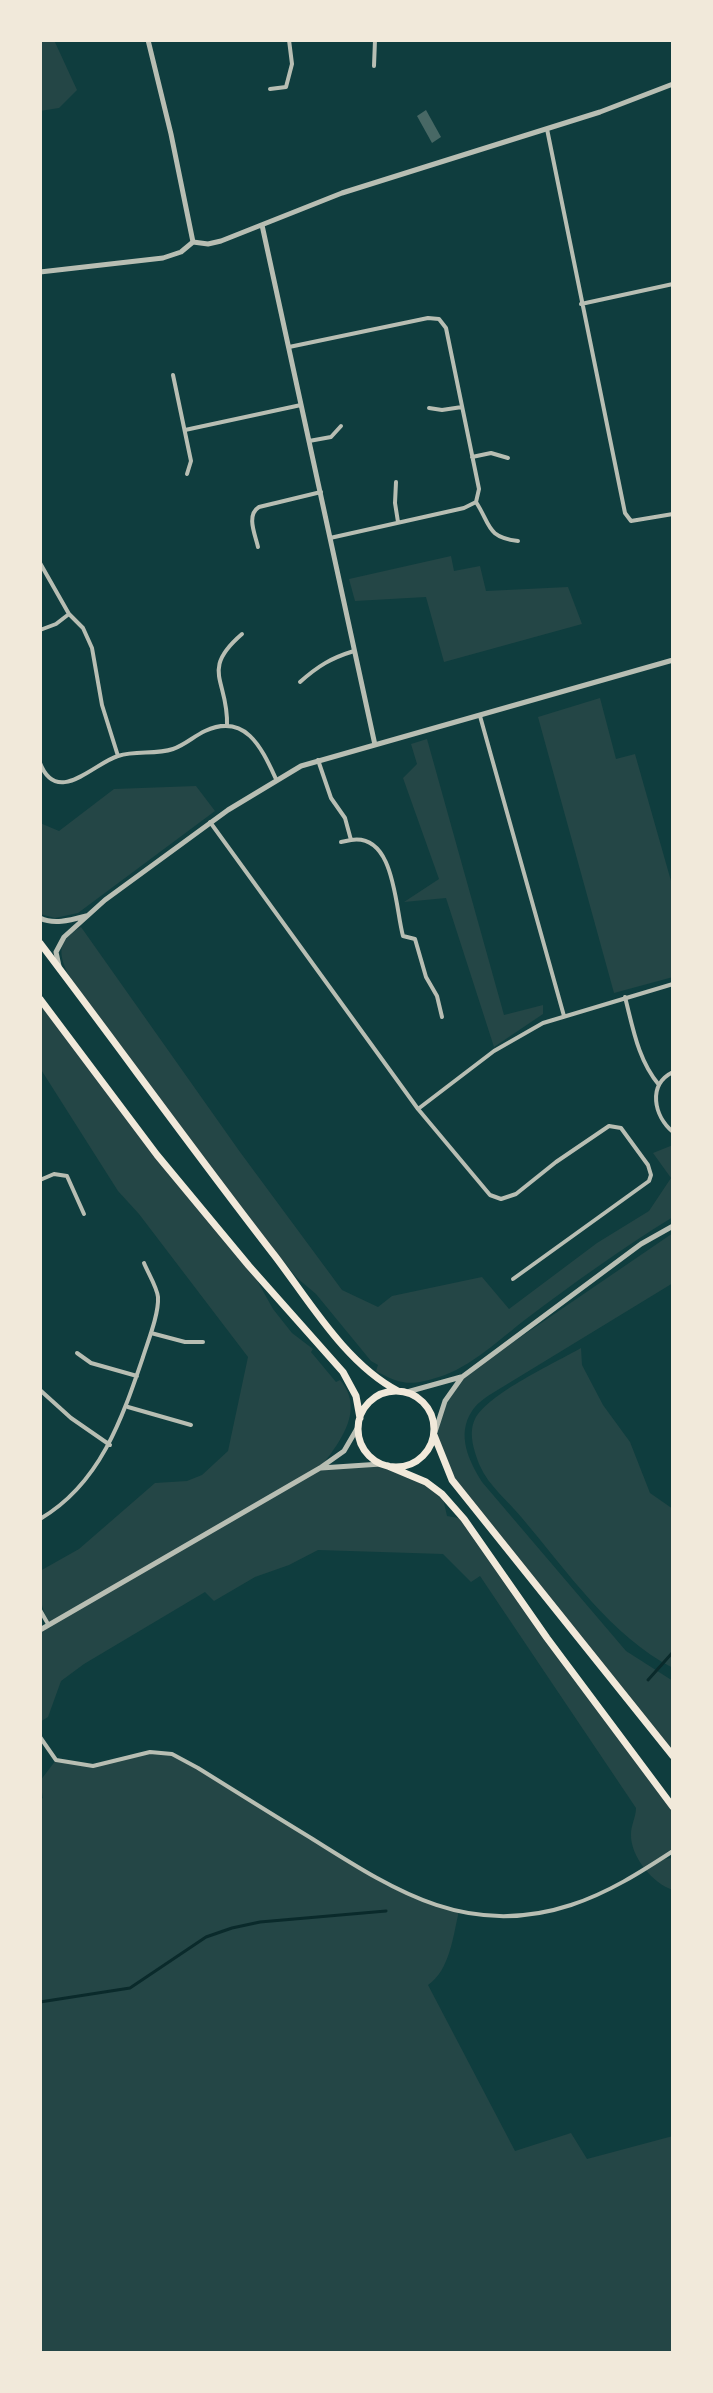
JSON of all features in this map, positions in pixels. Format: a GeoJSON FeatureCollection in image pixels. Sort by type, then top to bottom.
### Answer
{"type":"FeatureCollection","features":[{"type":"Feature","properties":{"kind":"main road"},"geometry":{"type":"LineString","coordinates":[[40,943],[173,1124],[337,1337],[372,1376],[398,1391]]}},
{"type":"Feature","properties":{"kind":"main road"},"geometry":{"type":"LineString","coordinates":[[40,999],[157,1155],[348,1378],[356,1396],[364,1449],[384,1465],[426,1482],[442,1494],[464,1519],[547,1638],[673,1807]]}},
{"type":"Feature","properties":{"kind":"main road"},"geometry":{"type":"LineString","coordinates":[[359,1422],[365,1407],[385,1392],[407,1392],[428,1407],[442,1459],[456,1486],[673,1756]]}},
{"type":"Feature","properties":{"kind":"main road"},"geometry":{"type":"LineString","coordinates":[[384,1465],[403,1467],[418,1461],[429,1450],[435,1433]]}},
{"type":"Feature","properties":{"kind":"street"},"geometry":{"type":"LineString","coordinates":[[148,40],[193,242]]}},
{"type":"Feature","properties":{"kind":"street"},"geometry":{"type":"LineString","coordinates":[[270,89],[286,87],[292,64],[289,40]]}},
{"type":"Feature","properties":{"kind":"street"},"geometry":{"type":"LineString","coordinates":[[374,66],[375,40]]}},
{"type":"Feature","properties":{"kind":"street"},"geometry":{"type":"LineString","coordinates":[[40,272],[163,258],[181,252],[193,242],[208,244],[342,193],[547,129],[673,84]]}},
{"type":"Feature","properties":{"kind":"street"},"geometry":{"type":"LineString","coordinates":[[547,129],[625,513],[631,521],[673,514]]}},
{"type":"Feature","properties":{"kind":"street"},"geometry":{"type":"LineString","coordinates":[[262,225],[375,745]]}},
{"type":"Feature","properties":{"kind":"street"},"geometry":{"type":"LineString","coordinates":[[581,304],[673,284]]}},
{"type":"Feature","properties":{"kind":"street"},"geometry":{"type":"LineString","coordinates":[[289,347],[428,318],[439,319],[446,328],[479,489],[476,502],[495,536],[518,541]]}},
{"type":"Feature","properties":{"kind":"street"},"geometry":{"type":"LineString","coordinates":[[173,375],[191,461],[187,474]]}},
{"type":"Feature","properties":{"kind":"street"},"geometry":{"type":"LineString","coordinates":[[185,430],[301,405]]}},
{"type":"Feature","properties":{"kind":"street"},"geometry":{"type":"LineString","coordinates":[[429,408],[462,407]]}},
{"type":"Feature","properties":{"kind":"street"},"geometry":{"type":"LineString","coordinates":[[309,441],[331,437],[341,426]]}},
{"type":"Feature","properties":{"kind":"street"},"geometry":{"type":"LineString","coordinates":[[472,457],[491,453],[508,458]]}},
{"type":"Feature","properties":{"kind":"street"},"geometry":{"type":"LineString","coordinates":[[396,482],[398,522]]}},
{"type":"Feature","properties":{"kind":"street"},"geometry":{"type":"LineString","coordinates":[[258,547],[251,517],[254,510],[321,492]]}},
{"type":"Feature","properties":{"kind":"street"},"geometry":{"type":"LineString","coordinates":[[330,538],[464,508],[476,502]]}},
{"type":"Feature","properties":{"kind":"street"},"geometry":{"type":"LineString","coordinates":[[40,563],[69,614],[83,628],[92,648],[102,705],[118,756]]}},
{"type":"Feature","properties":{"kind":"street"},"geometry":{"type":"LineString","coordinates":[[40,630],[56,624],[69,614]]}},
{"type":"Feature","properties":{"kind":"street"},"geometry":{"type":"LineString","coordinates":[[227,726],[217,673],[218,662],[225,648],[242,634]]}},
{"type":"Feature","properties":{"kind":"street"},"geometry":{"type":"LineString","coordinates":[[300,682],[330,658],[354,651]]}},
{"type":"Feature","properties":{"kind":"street"},"geometry":{"type":"LineString","coordinates":[[59,969],[56,952],[64,937],[105,900],[210,822],[276,779],[318,760],[673,660]]}},
{"type":"Feature","properties":{"kind":"street"},"geometry":{"type":"LineString","coordinates":[[480,714],[564,1016]]}},
{"type":"Feature","properties":{"kind":"street"},"geometry":{"type":"LineString","coordinates":[[40,763],[54,780],[69,781],[81,778],[106,760],[118,756],[157,754],[177,748],[207,730],[227,726],[246,732],[256,740],[276,779]]}},
{"type":"Feature","properties":{"kind":"street"},"geometry":{"type":"LineString","coordinates":[[318,760],[331,798],[345,818],[351,840]]}},
{"type":"Feature","properties":{"kind":"street"},"geometry":{"type":"LineString","coordinates":[[210,822],[418,1109],[476,1180],[495,1198],[516,1194],[609,1126],[621,1128],[648,1165],[649,1181],[513,1279]]}},
{"type":"Feature","properties":{"kind":"street"},"geometry":{"type":"LineString","coordinates":[[341,842],[356,839],[373,844],[384,854],[403,936],[415,939],[442,1017]]}},
{"type":"Feature","properties":{"kind":"street"},"geometry":{"type":"LineString","coordinates":[[40,918],[61,922],[88,916]]}},
{"type":"Feature","properties":{"kind":"street"},"geometry":{"type":"LineString","coordinates":[[418,1109],[505,1044],[543,1023],[673,984]]}},
{"type":"Feature","properties":{"kind":"street"},"geometry":{"type":"LineString","coordinates":[[625,997],[645,1067],[659,1085]]}},
{"type":"Feature","properties":{"kind":"street"},"geometry":{"type":"LineString","coordinates":[[673,1072],[664,1077],[656,1091],[658,1112],[663,1123],[673,1132]]}},
{"type":"Feature","properties":{"kind":"street"},"geometry":{"type":"LineString","coordinates":[[40,1180],[54,1174],[67,1176],[84,1214]]}},
{"type":"Feature","properties":{"kind":"street"},"geometry":{"type":"LineString","coordinates":[[435,1433],[445,1401],[462,1377],[641,1244],[673,1226]]}},
{"type":"Feature","properties":{"kind":"street"},"geometry":{"type":"LineString","coordinates":[[40,1519],[80,1486],[110,1445],[128,1407],[151,1333],[158,1297],[144,1263]]}},
{"type":"Feature","properties":{"kind":"street"},"geometry":{"type":"LineString","coordinates":[[151,1333],[185,1342],[203,1342]]}},
{"type":"Feature","properties":{"kind":"street"},"geometry":{"type":"LineString","coordinates":[[77,1353],[91,1363],[137,1376]]}},
{"type":"Feature","properties":{"kind":"street"},"geometry":{"type":"LineString","coordinates":[[407,1392],[462,1377]]}},
{"type":"Feature","properties":{"kind":"street"},"geometry":{"type":"LineString","coordinates":[[40,1390],[71,1418],[110,1445]]}},
{"type":"Feature","properties":{"kind":"street"},"geometry":{"type":"LineString","coordinates":[[128,1407],[191,1425]]}},
{"type":"Feature","properties":{"kind":"street"},"geometry":{"type":"LineString","coordinates":[[40,1630],[320,1468],[344,1451],[359,1422]]}},
{"type":"Feature","properties":{"kind":"street"},"geometry":{"type":"LineString","coordinates":[[320,1468],[384,1465]]}},
{"type":"Feature","properties":{"kind":"street"},"geometry":{"type":"LineString","coordinates":[[40,1610],[48,1624]]}},
{"type":"Feature","properties":{"kind":"street"},"geometry":{"type":"LineString","coordinates":[[40,1737],[56,1760],[73,1764],[93,1766],[150,1752],[172,1754],[387,1886],[447,1910],[509,1915],[571,1905],[626,1881],[673,1851]]}},
{"type":"Feature","properties":{"kind":"street"},"geometry":{"type":"LineString","coordinates":[[660,1859],[673,1858]]}},
{"type":"Feature","properties":{"kind":"shaded area"},"geometry":{"type":"Polygon","coordinates":[[[40,40],[54,40],[77,90],[59,108],[40,111],[40,40]]]}},
{"type":"Feature","properties":{"kind":"shaded area"},"geometry":{"type":"Polygon","coordinates":[[[451,556],[454,571],[480,566],[486,591],[568,587],[582,624],[444,662],[426,597],[355,601],[349,579],[451,556]]]}},
{"type":"Feature","properties":{"kind":"shaded area"},"geometry":{"type":"Polygon","coordinates":[[[600,698],[616,759],[635,754],[673,888],[673,977],[614,993],[538,717],[600,698]]]}},
{"type":"Feature","properties":{"kind":"shaded area"},"geometry":{"type":"Polygon","coordinates":[[[427,739],[504,1015],[543,1005],[543,1014],[494,1047],[446,898],[404,902],[439,879],[403,778],[417,764],[411,744],[427,739]]]}},
{"type":"Feature","properties":{"kind":"shaded area"},"geometry":{"type":"Polygon","coordinates":[[[196,786],[215,811],[78,913],[55,918],[40,914],[40,823],[59,831],[114,789],[196,786]]]}},
{"type":"Feature","properties":{"kind":"shaded area"},"geometry":{"type":"Polygon","coordinates":[[[81,927],[342,1290],[378,1307],[392,1296],[482,1277],[509,1309],[597,1243],[649,1211],[671,1178],[653,1153],[673,1145],[673,1217],[598,1266],[462,1367],[413,1383],[385,1376],[376,1371],[378,1365],[371,1361],[316,1294],[297,1278],[173,1124],[68,974],[62,959],[62,946],[68,936],[81,927]]]}},
{"type":"Feature","properties":{"kind":"shaded area"},"geometry":{"type":"Polygon","coordinates":[[[40,999],[157,1155],[249,1266],[273,1309],[292,1333],[313,1349],[311,1352],[347,1391],[351,1403],[347,1426],[321,1467],[381,1464],[426,1482],[442,1494],[447,1516],[464,1519],[673,1807],[673,1851],[662,1859],[673,1858],[673,1890],[658,1882],[639,1860],[631,1834],[636,1808],[480,1576],[471,1582],[443,1554],[318,1550],[255,1577],[214,1601],[205,1592],[61,1681],[48,1717],[40,1722],[40,1630],[48,1624],[40,1599],[40,1571],[79,1549],[155,1483],[187,1481],[202,1475],[228,1451],[248,1357],[118,1191],[40,1068],[40,999]]]}},
{"type":"Feature","properties":{"kind":"shaded area"},"geometry":{"type":"Polygon","coordinates":[[[673,1233],[673,1283],[483,1399],[467,1420],[465,1438],[469,1457],[482,1482],[626,1651],[673,1681],[673,1756],[452,1480],[435,1431],[445,1401],[462,1377],[673,1233]]]}},
{"type":"Feature","properties":{"kind":"shaded area"},"geometry":{"type":"Polygon","coordinates":[[[581,1348],[582,1365],[603,1405],[630,1442],[650,1493],[673,1509],[673,1668],[630,1639],[591,1601],[488,1480],[474,1448],[473,1424],[483,1409],[508,1389],[581,1348]]]}},
{"type":"Feature","properties":{"kind":"shaded area"},"geometry":{"type":"Polygon","coordinates":[[[150,1752],[172,1754],[198,1768],[387,1886],[447,1910],[459,1911],[446,1962],[428,1985],[515,2151],[571,2133],[587,2159],[673,2136],[673,2353],[40,2353],[40,1800],[43,1798],[40,1781],[56,1760],[93,1766],[150,1752]]]}},
{"type":"Feature","properties":{"kind":"building"},"geometry":{"type":"Polygon","coordinates":[[[426,110],[441,137],[432,143],[417,116],[426,110]]]}},
{"type":"Feature","properties":{"kind":"waterway"},"geometry":{"type":"LineString","coordinates":[[648,1680],[673,1652]]}},
{"type":"Feature","properties":{"kind":"waterway"},"geometry":{"type":"LineString","coordinates":[[40,2002],[130,1988],[206,1937],[232,1928],[260,1922],[386,1911]]}}]}
